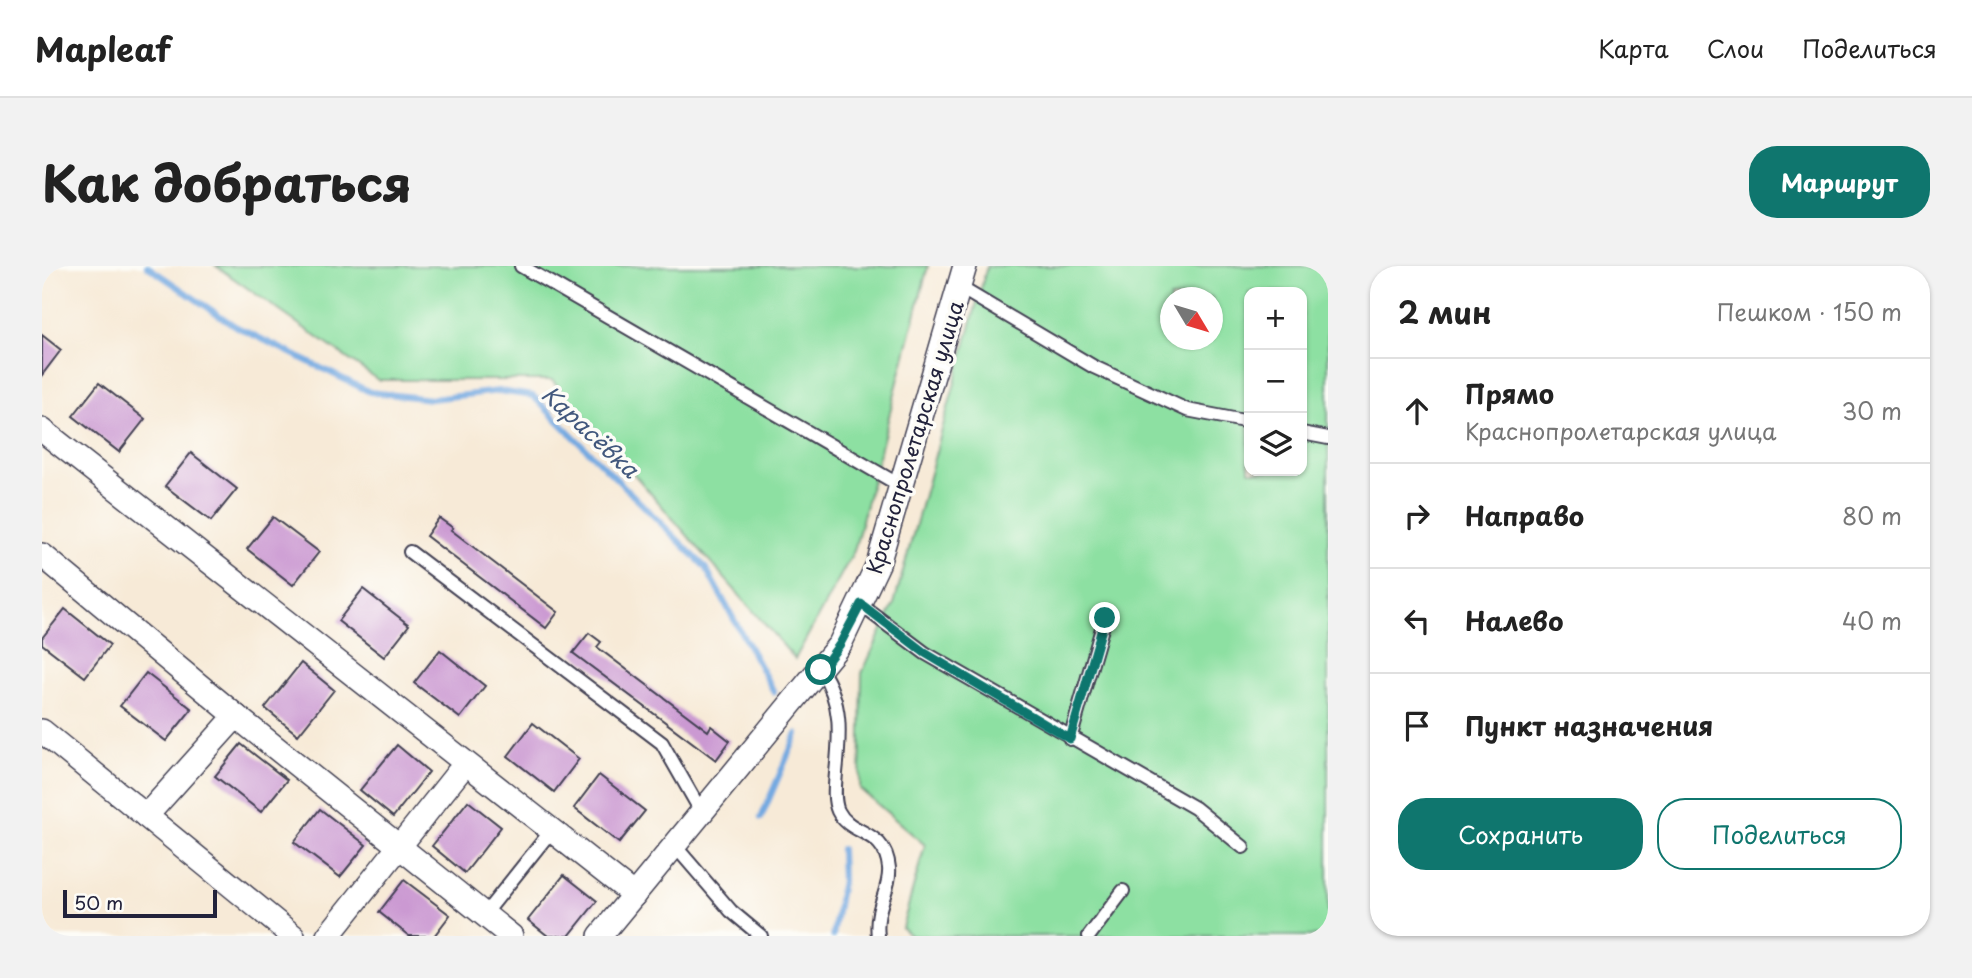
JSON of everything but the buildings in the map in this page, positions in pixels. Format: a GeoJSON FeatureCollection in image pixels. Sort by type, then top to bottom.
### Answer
{"type":"FeatureCollection","features":[{"type":"Feature","properties":{"kind":"street","name":"Краснопролетарская улица"},"geometry":{"type":"LineString","coordinates":[[600,936],[840,644],[878,564],[962,277]]}},
{"type":"Feature","properties":{"kind":"street"},"geometry":{"type":"LineString","coordinates":[[42,430],[634,895]]}},
{"type":"Feature","properties":{"kind":"street"},"geometry":{"type":"LineString","coordinates":[[42,555],[236,716],[510,936]]}},
{"type":"Feature","properties":{"kind":"street"},"geometry":{"type":"LineString","coordinates":[[146,816],[236,716]]}},
{"type":"Feature","properties":{"kind":"street"},"geometry":{"type":"LineString","coordinates":[[42,731],[293,936]]}},
{"type":"Feature","properties":{"kind":"street"},"geometry":{"type":"LineString","coordinates":[[328,936],[465,764]]}},
{"type":"Feature","properties":{"kind":"lane"},"geometry":{"type":"LineString","coordinates":[[521,266],[901,486]]}},
{"type":"Feature","properties":{"kind":"lane"},"geometry":{"type":"LineString","coordinates":[[962,277],[1094,367],[1186,410],[1244,421]]}},
{"type":"Feature","properties":{"kind":"lane"},"geometry":{"type":"LineString","coordinates":[[1307,433],[1328,438]]}},
{"type":"Feature","properties":{"kind":"lane"},"geometry":{"type":"LineString","coordinates":[[410,552],[662,743],[702,813]]}},
{"type":"Feature","properties":{"kind":"lane"},"geometry":{"type":"LineString","coordinates":[[861,604],[925,653],[1070,739],[1195,808],[1243,847]]}},
{"type":"Feature","properties":{"kind":"lane"},"geometry":{"type":"LineString","coordinates":[[1070,739],[1105,618]]}},
{"type":"Feature","properties":{"kind":"lane"},"geometry":{"type":"LineString","coordinates":[[821,670],[833,688],[839,708],[840,741],[835,792],[838,810],[847,821],[875,836],[885,850],[890,870],[877,912],[878,936]]}},
{"type":"Feature","properties":{"kind":"lane"},"geometry":{"type":"LineString","coordinates":[[484,915],[551,831]]}},
{"type":"Feature","properties":{"kind":"lane"},"geometry":{"type":"LineString","coordinates":[[675,846],[732,911],[761,936]]}},
{"type":"Feature","properties":{"kind":"lane"},"geometry":{"type":"LineString","coordinates":[[1089,936],[1123,891]]}},
{"type":"Feature","properties":{"kind":"green space"},"geometry":{"type":"Polygon","coordinates":[[[216,266],[928,266],[854,551],[795,659],[552,380],[378,380],[216,266]]]}},
{"type":"Feature","properties":{"kind":"green space"},"geometry":{"type":"Polygon","coordinates":[[[987,266],[1328,266],[1328,936],[911,936],[902,928],[925,845],[860,789],[862,673],[894,604],[987,266]]]}},
{"type":"Feature","properties":{"kind":"waterway","name":"Карасёвка"},"geometry":{"type":"LineString","coordinates":[[147,266],[235,326],[370,392],[431,399],[499,391],[533,396],[705,567],[774,692]]}},
{"type":"Feature","properties":{"kind":"waterway","name":"Карасёвка"},"geometry":{"type":"LineString","coordinates":[[761,818],[797,734]]}},
{"type":"Feature","properties":{"kind":"waterway","name":"Карасёвка"},"geometry":{"type":"LineString","coordinates":[[833,936],[842,881],[841,849]]}},
{"type":"Feature","properties":{"kind":"route"},"geometry":{"type":"LineString","coordinates":[[821,670],[840,644],[861,604],[925,653],[1070,739],[1083,703],[1105,618]]}}]}
